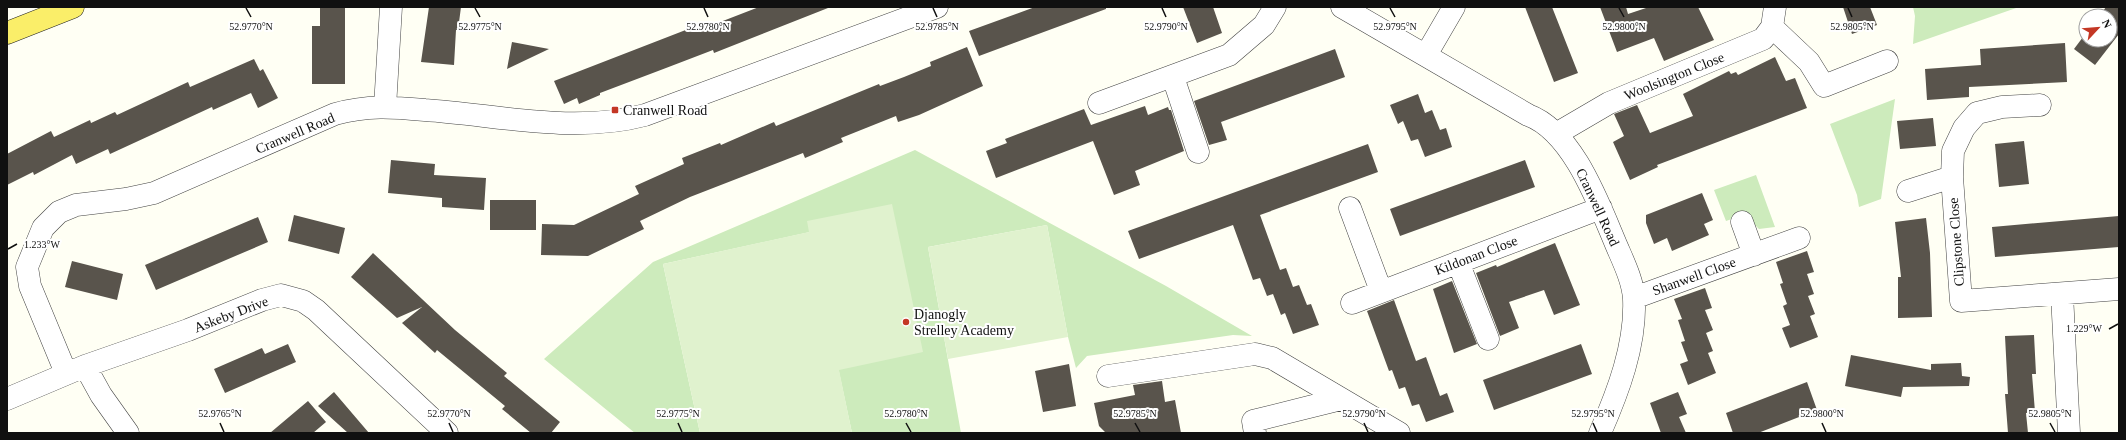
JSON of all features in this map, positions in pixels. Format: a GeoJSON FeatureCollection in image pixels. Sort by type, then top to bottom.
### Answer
{"type":"FeatureCollection","features":[{"type":"Feature","properties":{"kind":"main road"},"geometry":{"type":"LineString","coordinates":[[7,32],[73,7]]}},
{"type":"Feature","properties":{"kind":"street"},"geometry":{"type":"LineString","coordinates":[[385,107],[390,7]]}},
{"type":"Feature","properties":{"kind":"street","name":"Cranwell Road"},"geometry":{"type":"LineString","coordinates":[[128,433],[101,395],[75,370],[30,286],[27,267],[43,228],[59,212],[76,205],[126,199],[154,193],[335,114],[357,108],[385,107],[566,124],[621,122],[645,115],[937,7]]}},
{"type":"Feature","properties":{"kind":"street"},"geometry":{"type":"LineString","coordinates":[[1099,103],[1229,55],[1264,24],[1275,7]]}},
{"type":"Feature","properties":{"kind":"street","name":"Cranwell Road"},"geometry":{"type":"LineString","coordinates":[[1342,7],[1528,115],[1537,118],[1556,134],[1581,169],[1601,208],[1626,268],[1634,298],[1633,329],[1625,366],[1600,433]]}},
{"type":"Feature","properties":{"kind":"street"},"geometry":{"type":"LineString","coordinates":[[1426,55],[1454,7]]}},
{"type":"Feature","properties":{"kind":"street"},"geometry":{"type":"LineString","coordinates":[[1774,17],[1809,62],[1824,86],[1887,61]]}},
{"type":"Feature","properties":{"kind":"street","name":"Woolsington Close"},"geometry":{"type":"LineString","coordinates":[[1556,134],[1609,103],[1763,40],[1774,17]]}},
{"type":"Feature","properties":{"kind":"street"},"geometry":{"type":"LineString","coordinates":[[1173,76],[1198,152]]}},
{"type":"Feature","properties":{"kind":"street","name":"Clipstone Close"},"geometry":{"type":"LineString","coordinates":[[2040,105],[2002,107],[1977,113],[1964,128],[1953,151],[1952,177],[1961,301],[2062,294]]}},
{"type":"Feature","properties":{"kind":"street","name":"Clipstone Close"},"geometry":{"type":"LineString","coordinates":[[1908,191],[1952,177]]}},
{"type":"Feature","properties":{"kind":"street"},"geometry":{"type":"LineString","coordinates":[[1350,208],[1381,292]]}},
{"type":"Feature","properties":{"kind":"street","name":"Kildonan Close"},"geometry":{"type":"LineString","coordinates":[[1352,303],[1601,208]]}},
{"type":"Feature","properties":{"kind":"street","name":"Shanwell Close"},"geometry":{"type":"LineString","coordinates":[[1742,222],[1754,255]]}},
{"type":"Feature","properties":{"kind":"street","name":"Shanwell Close"},"geometry":{"type":"LineString","coordinates":[[1634,298],[1799,238]]}},
{"type":"Feature","properties":{"kind":"street"},"geometry":{"type":"LineString","coordinates":[[1458,262],[1488,339]]}},
{"type":"Feature","properties":{"kind":"street"},"geometry":{"type":"LineString","coordinates":[[2069,433],[2062,294],[2119,289]]}},
{"type":"Feature","properties":{"kind":"street","name":"Askeby Drive"},"geometry":{"type":"LineString","coordinates":[[7,399],[75,370],[188,330],[262,300],[281,296],[303,301],[316,310],[447,433]]}},
{"type":"Feature","properties":{"kind":"street"},"geometry":{"type":"LineString","coordinates":[[1108,376],[1256,354],[1272,358],[1399,433]]}},
{"type":"Feature","properties":{"kind":"street"},"geometry":{"type":"LineString","coordinates":[[1255,433],[1253,421],[1342,399]]}},
{"type":"Feature","properties":{"kind":"green space"},"geometry":{"type":"Polygon","coordinates":[[[1913,7],[2019,7],[1913,44],[1915,16],[1913,7]]]}},
{"type":"Feature","properties":{"kind":"green space"},"geometry":{"type":"Polygon","coordinates":[[[1895,99],[1881,199],[1859,207],[1857,195],[1830,124],[1895,99]]]}},
{"type":"Feature","properties":{"kind":"green space"},"geometry":{"type":"Polygon","coordinates":[[[915,150],[1166,286],[1252,336],[1233,335],[1087,356],[1076,368],[1068,337],[1047,225],[928,247],[961,433],[852,433],[809,232],[663,264],[700,433],[635,433],[544,359],[653,262],[915,150]]]}},
{"type":"Feature","properties":{"kind":"green space"},"geometry":{"type":"Polygon","coordinates":[[[1756,175],[1775,227],[1759,229],[1754,224],[1749,213],[1726,221],[1714,190],[1756,175]]]}},
{"type":"Feature","properties":{"kind":"green space"},"geometry":{"type":"Polygon","coordinates":[[[892,204],[923,352],[839,370],[852,433],[700,433],[663,264],[809,232],[807,221],[892,204]]]}},
{"type":"Feature","properties":{"kind":"green space"},"geometry":{"type":"Polygon","coordinates":[[[1047,225],[1068,337],[948,359],[928,247],[1047,225]]]}},
{"type":"Feature","properties":{"kind":"building"},"geometry":{"type":"Polygon","coordinates":[[[320,7],[345,7],[345,84],[312,84],[312,26],[320,26],[320,7]]]}},
{"type":"Feature","properties":{"kind":"building"},"geometry":{"type":"Polygon","coordinates":[[[429,7],[461,7],[458,30],[456,30],[454,65],[421,62],[429,7]]]}},
{"type":"Feature","properties":{"kind":"building"},"geometry":{"type":"Polygon","coordinates":[[[759,7],[828,8],[714,53],[713,50],[600,93],[600,95],[579,104],[577,98],[564,104],[554,81],[696,26],[697,31],[759,7]]]}},
{"type":"Feature","properties":{"kind":"building"},"geometry":{"type":"Polygon","coordinates":[[[1035,7],[1106,7],[1106,9],[979,56],[969,31],[1035,7]]]}},
{"type":"Feature","properties":{"kind":"building"},"geometry":{"type":"Polygon","coordinates":[[[1183,7],[1213,7],[1222,33],[1197,43],[1183,7]]]}},
{"type":"Feature","properties":{"kind":"building"},"geometry":{"type":"Polygon","coordinates":[[[1525,7],[1552,7],[1578,73],[1554,82],[1525,7]]]}},
{"type":"Feature","properties":{"kind":"building"},"geometry":{"type":"Polygon","coordinates":[[[1600,7],[1626,7],[1628,14],[1649,7],[1698,7],[1714,40],[1664,61],[1654,38],[1617,52],[1600,7]]]}},
{"type":"Feature","properties":{"kind":"building"},"geometry":{"type":"Polygon","coordinates":[[[1843,7],[1870,7],[1877,25],[1852,34],[1843,7]]]}},
{"type":"Feature","properties":{"kind":"building"},"geometry":{"type":"Polygon","coordinates":[[[2119,7],[2118,35],[2118,8],[2105,8],[2119,7]]]}},
{"type":"Feature","properties":{"kind":"building"},"geometry":{"type":"Polygon","coordinates":[[[512,42],[549,49],[507,69],[512,42]]]}},
{"type":"Feature","properties":{"kind":"building"},"geometry":{"type":"Polygon","coordinates":[[[2065,43],[2067,82],[1969,87],[1969,97],[1927,100],[1925,69],[1981,65],[1980,49],[2065,43]]]}},
{"type":"Feature","properties":{"kind":"building"},"geometry":{"type":"Polygon","coordinates":[[[2078,44],[2078,48],[2108,48],[2095,65],[2074,49],[2078,44]]]}},
{"type":"Feature","properties":{"kind":"building"},"geometry":{"type":"Polygon","coordinates":[[[967,47],[983,86],[919,115],[898,122],[896,116],[841,138],[843,142],[805,158],[803,153],[690,197],[640,221],[644,229],[588,256],[541,255],[542,224],[574,225],[639,194],[635,186],[684,164],[682,158],[720,143],[721,145],[774,122],[776,126],[879,84],[880,86],[904,77],[931,66],[930,62],[967,47]]]}},
{"type":"Feature","properties":{"kind":"building"},"geometry":{"type":"Polygon","coordinates":[[[1335,49],[1345,77],[1221,122],[1227,140],[1209,145],[1194,101],[1335,49]]]}},
{"type":"Feature","properties":{"kind":"building"},"geometry":{"type":"Polygon","coordinates":[[[1775,57],[1786,81],[1795,78],[1807,108],[1657,165],[1658,167],[1630,180],[1613,142],[1624,136],[1614,114],[1637,105],[1650,133],[1693,116],[1683,94],[1729,71],[1731,74],[1736,72],[1738,75],[1775,57]]]}},
{"type":"Feature","properties":{"kind":"building"},"geometry":{"type":"Polygon","coordinates":[[[254,59],[260,71],[263,69],[278,98],[258,108],[251,93],[213,110],[212,107],[110,154],[108,149],[76,164],[72,155],[34,175],[33,172],[7,185],[7,154],[51,131],[54,137],[90,120],[91,123],[115,112],[117,115],[188,82],[190,87],[254,59]]]}},
{"type":"Feature","properties":{"kind":"building"},"geometry":{"type":"Polygon","coordinates":[[[1418,94],[1425,113],[1432,110],[1440,130],[1446,128],[1452,147],[1425,157],[1418,139],[1411,141],[1403,121],[1398,124],[1390,105],[1418,94]]]}},
{"type":"Feature","properties":{"kind":"building"},"geometry":{"type":"Polygon","coordinates":[[[1145,106],[1148,115],[1168,107],[1169,110],[1171,110],[1184,151],[1135,171],[1140,185],[1114,195],[1093,141],[996,178],[986,151],[1007,143],[1005,139],[1084,109],[1091,125],[1145,106]]]}},
{"type":"Feature","properties":{"kind":"building"},"geometry":{"type":"Polygon","coordinates":[[[1933,118],[1936,146],[1900,149],[1897,121],[1933,118]]]}},
{"type":"Feature","properties":{"kind":"building"},"geometry":{"type":"Polygon","coordinates":[[[2024,141],[2029,184],[1999,187],[1995,144],[2024,141]]]}},
{"type":"Feature","properties":{"kind":"building"},"geometry":{"type":"Polygon","coordinates":[[[1368,144],[1378,172],[1260,215],[1280,270],[1286,268],[1293,287],[1299,285],[1307,305],[1311,304],[1319,325],[1293,334],[1285,313],[1281,315],[1273,294],[1267,296],[1260,278],[1253,280],[1233,225],[1139,259],[1128,231],[1368,144]]]}},
{"type":"Feature","properties":{"kind":"building"},"geometry":{"type":"Polygon","coordinates":[[[391,160],[435,164],[434,175],[486,178],[484,210],[442,207],[442,198],[388,193],[391,160]]]}},
{"type":"Feature","properties":{"kind":"building"},"geometry":{"type":"Polygon","coordinates":[[[1525,160],[1535,187],[1400,236],[1390,209],[1525,160]]]}},
{"type":"Feature","properties":{"kind":"building"},"geometry":{"type":"Polygon","coordinates":[[[1702,193],[1713,220],[1704,224],[1709,235],[1672,251],[1667,238],[1654,244],[1646,223],[1646,215],[1702,193]]]}},
{"type":"Feature","properties":{"kind":"building"},"geometry":{"type":"Polygon","coordinates":[[[490,200],[536,200],[536,230],[490,230],[490,200]]]}},
{"type":"Feature","properties":{"kind":"building"},"geometry":{"type":"Polygon","coordinates":[[[294,215],[345,228],[339,254],[288,241],[294,215]]]}},
{"type":"Feature","properties":{"kind":"building"},"geometry":{"type":"Polygon","coordinates":[[[2119,216],[2119,247],[1995,257],[1992,227],[2119,216]]]}},
{"type":"Feature","properties":{"kind":"building"},"geometry":{"type":"Polygon","coordinates":[[[258,217],[268,242],[156,290],[145,265],[258,217]]]}},
{"type":"Feature","properties":{"kind":"building"},"geometry":{"type":"Polygon","coordinates":[[[1926,218],[1930,253],[1932,317],[1898,318],[1898,277],[1901,277],[1895,222],[1926,218]]]}},
{"type":"Feature","properties":{"kind":"building"},"geometry":{"type":"Polygon","coordinates":[[[1555,243],[1580,305],[1554,315],[1544,290],[1509,302],[1519,328],[1500,336],[1476,273],[1496,265],[1497,267],[1555,243]]]}},
{"type":"Feature","properties":{"kind":"building"},"geometry":{"type":"Polygon","coordinates":[[[1807,251],[1814,272],[1807,274],[1814,294],[1808,296],[1815,314],[1810,316],[1818,337],[1790,348],[1782,328],[1790,325],[1783,306],[1787,304],[1780,284],[1783,283],[1776,262],[1807,251]]]}},
{"type":"Feature","properties":{"kind":"building"},"geometry":{"type":"Polygon","coordinates":[[[373,253],[455,330],[507,373],[504,376],[560,422],[551,433],[531,433],[502,409],[505,406],[437,350],[435,353],[402,323],[422,307],[397,318],[351,277],[373,253]]]}},
{"type":"Feature","properties":{"kind":"building"},"geometry":{"type":"Polygon","coordinates":[[[72,261],[123,274],[117,300],[65,287],[72,261]]]}},
{"type":"Feature","properties":{"kind":"building"},"geometry":{"type":"Polygon","coordinates":[[[1452,281],[1477,344],[1454,353],[1433,289],[1452,281]]]}},
{"type":"Feature","properties":{"kind":"building"},"geometry":{"type":"Polygon","coordinates":[[[1705,288],[1712,308],[1705,310],[1713,330],[1706,333],[1713,351],[1708,353],[1716,373],[1688,385],[1680,364],[1688,361],[1681,342],[1685,341],[1678,320],[1682,319],[1674,299],[1705,288]]]}},
{"type":"Feature","properties":{"kind":"building"},"geometry":{"type":"Polygon","coordinates":[[[1394,300],[1416,361],[1426,357],[1440,396],[1447,393],[1454,412],[1426,422],[1419,404],[1412,406],[1405,387],[1399,389],[1392,370],[1389,371],[1367,311],[1394,300]]]}},
{"type":"Feature","properties":{"kind":"building"},"geometry":{"type":"Polygon","coordinates":[[[2034,335],[2036,374],[2032,374],[2035,412],[2026,413],[2028,433],[2008,433],[2005,394],[2008,394],[2005,336],[2034,335]]]}},
{"type":"Feature","properties":{"kind":"building"},"geometry":{"type":"Polygon","coordinates":[[[288,344],[296,362],[225,393],[214,369],[262,348],[265,354],[288,344]]]}},
{"type":"Feature","properties":{"kind":"building"},"geometry":{"type":"Polygon","coordinates":[[[1581,344],[1592,374],[1494,410],[1483,380],[1581,344]]]}},
{"type":"Feature","properties":{"kind":"building"},"geometry":{"type":"Polygon","coordinates":[[[1851,355],[1931,370],[1931,364],[1961,363],[1962,376],[1970,377],[1969,386],[1903,387],[1901,397],[1845,386],[1851,355]]]}},
{"type":"Feature","properties":{"kind":"building"},"geometry":{"type":"Polygon","coordinates":[[[1069,364],[1076,406],[1043,412],[1035,371],[1069,364]]]}},
{"type":"Feature","properties":{"kind":"building"},"geometry":{"type":"Polygon","coordinates":[[[1162,381],[1165,402],[1175,400],[1181,433],[1106,433],[1099,426],[1094,403],[1135,395],[1133,385],[1162,381]]]}},
{"type":"Feature","properties":{"kind":"building"},"geometry":{"type":"Polygon","coordinates":[[[1807,382],[1817,410],[1758,433],[1733,433],[1726,413],[1807,382]]]}},
{"type":"Feature","properties":{"kind":"building"},"geometry":{"type":"Polygon","coordinates":[[[334,392],[369,433],[348,433],[318,406],[334,392]]]}},
{"type":"Feature","properties":{"kind":"building"},"geometry":{"type":"Polygon","coordinates":[[[1678,392],[1687,414],[1679,417],[1686,433],[1661,433],[1650,403],[1678,392]]]}},
{"type":"Feature","properties":{"kind":"building"},"geometry":{"type":"Polygon","coordinates":[[[308,401],[326,422],[313,433],[270,433],[308,401]]]}},
{"type":"Feature","properties":{"kind":"place","name":"Cranwell Road"},"geometry":{"type":"Point","coordinates":[615,110]}},
{"type":"Feature","properties":{"kind":"place","name":"Djanogly Strelley Academy"},"geometry":{"type":"Point","coordinates":[906,322]}}]}
